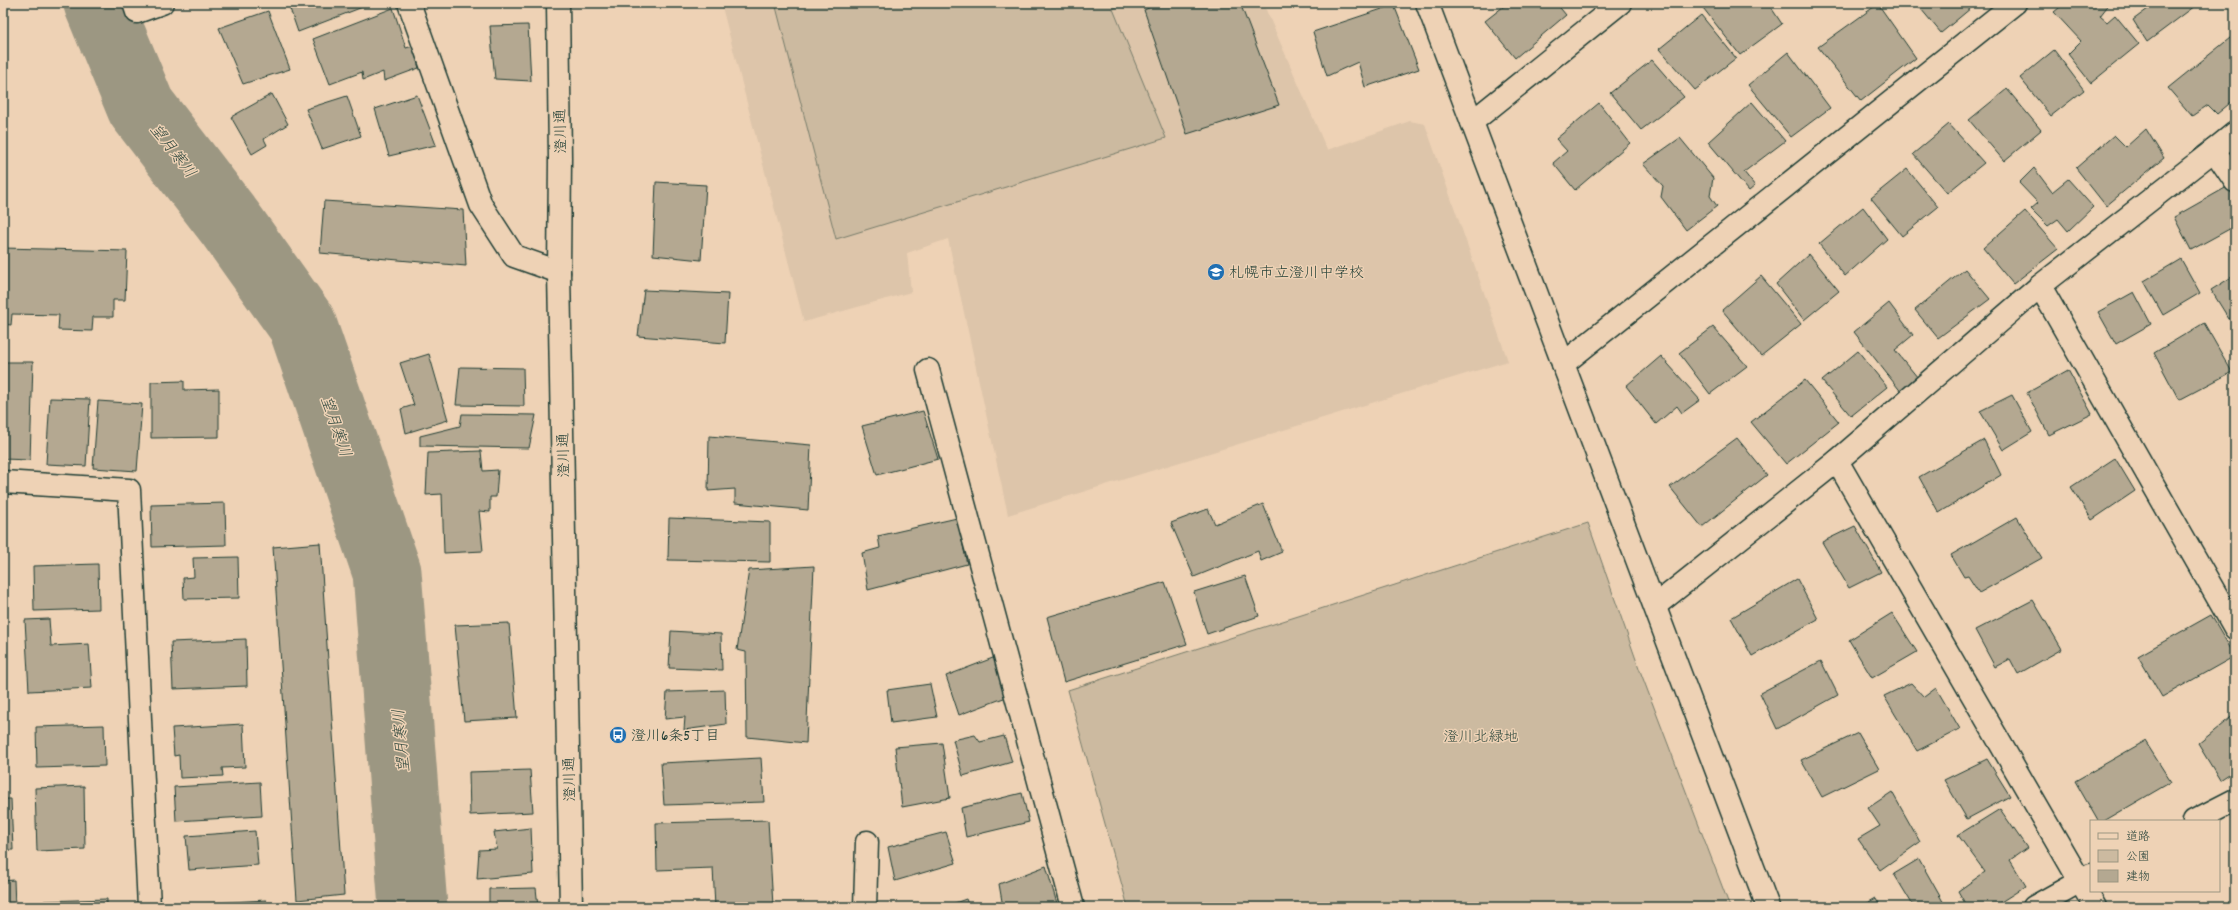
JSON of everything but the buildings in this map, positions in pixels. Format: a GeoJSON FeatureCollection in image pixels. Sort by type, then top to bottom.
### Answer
{"type":"FeatureCollection","features":[{"type":"Feature","properties":{"kind":"street"},"geometry":{"type":"LineString","coordinates":[[134,3],[137,12],[162,3]]}},
{"type":"Feature","properties":{"kind":"street"},"geometry":{"type":"LineString","coordinates":[[409,3],[481,205],[514,256],[559,272]]}},
{"type":"Feature","properties":{"kind":"street","name":"澄川通"},"geometry":{"type":"LineString","coordinates":[[558,3],[560,178],[559,272],[571,907]]}},
{"type":"Feature","properties":{"kind":"street"},"geometry":{"type":"LineString","coordinates":[[1427,3],[1656,606],[1768,907]]}},
{"type":"Feature","properties":{"kind":"street"},"geometry":{"type":"LineString","coordinates":[[1472,122],[1620,3]]}},
{"type":"Feature","properties":{"kind":"street"},"geometry":{"type":"LineString","coordinates":[[1563,364],[2015,3]]}},
{"type":"Feature","properties":{"kind":"street"},"geometry":{"type":"LineString","coordinates":[[1656,606],[1837,461],[2040,286],[2235,133]]}},
{"type":"Feature","properties":{"kind":"street"},"geometry":{"type":"LineString","coordinates":[[2214,150],[2235,181]]}},
{"type":"Feature","properties":{"kind":"street"},"geometry":{"type":"LineString","coordinates":[[2040,286],[2235,628]]}},
{"type":"Feature","properties":{"kind":"street"},"geometry":{"type":"LineString","coordinates":[[928,370],[1073,907]]}},
{"type":"Feature","properties":{"kind":"street"},"geometry":{"type":"LineString","coordinates":[[1837,461],[2086,878],[2090,891]]}},
{"type":"Feature","properties":{"kind":"street"},"geometry":{"type":"LineString","coordinates":[[3,482],[129,490],[149,907]]}},
{"type":"Feature","properties":{"kind":"street"},"geometry":{"type":"LineString","coordinates":[[2196,820],[2235,800]]}},
{"type":"Feature","properties":{"kind":"street"},"geometry":{"type":"LineString","coordinates":[[865,907],[867,842]]}},
{"type":"Feature","properties":{"kind":"street"},"geometry":{"type":"LineString","coordinates":[[2034,907],[2086,878]]}},
{"type":"Feature","properties":{"kind":"street"},"geometry":{"type":"LineString","coordinates":[[2090,892],[2095,907]]}},
{"type":"Feature","properties":{"kind":"shaded area","name":"札幌市立澄川中学校"},"geometry":{"type":"Polygon","coordinates":[[[721,3],[1263,3],[1327,150],[1410,121],[1425,124],[1508,361],[1008,515],[948,239],[907,253],[911,292],[804,322],[721,3]]]}},
{"type":"Feature","properties":{"kind":"green space"},"geometry":{"type":"Polygon","coordinates":[[[775,3],[1125,3],[1113,9],[1166,138],[836,239],[775,3]]]}},
{"type":"Feature","properties":{"kind":"green space","name":"澄川北緑地"},"geometry":{"type":"Polygon","coordinates":[[[1588,523],[1639,668],[1730,907],[1128,907],[1068,690],[1588,523]]]}},
{"type":"Feature","properties":{"kind":"waterway","name":"望月寒川"},"geometry":{"type":"LineString","coordinates":[[98,3],[141,107],[230,223],[302,324],[387,572],[413,907]]}},
{"type":"Feature","properties":{"kind":"place","name":"札幌市立澄川中学校"},"geometry":{"type":"Point","coordinates":[1216,272]}},
{"type":"Feature","properties":{"kind":"place","name":"澄川6条5丁目"},"geometry":{"type":"Point","coordinates":[618,735]}}]}
